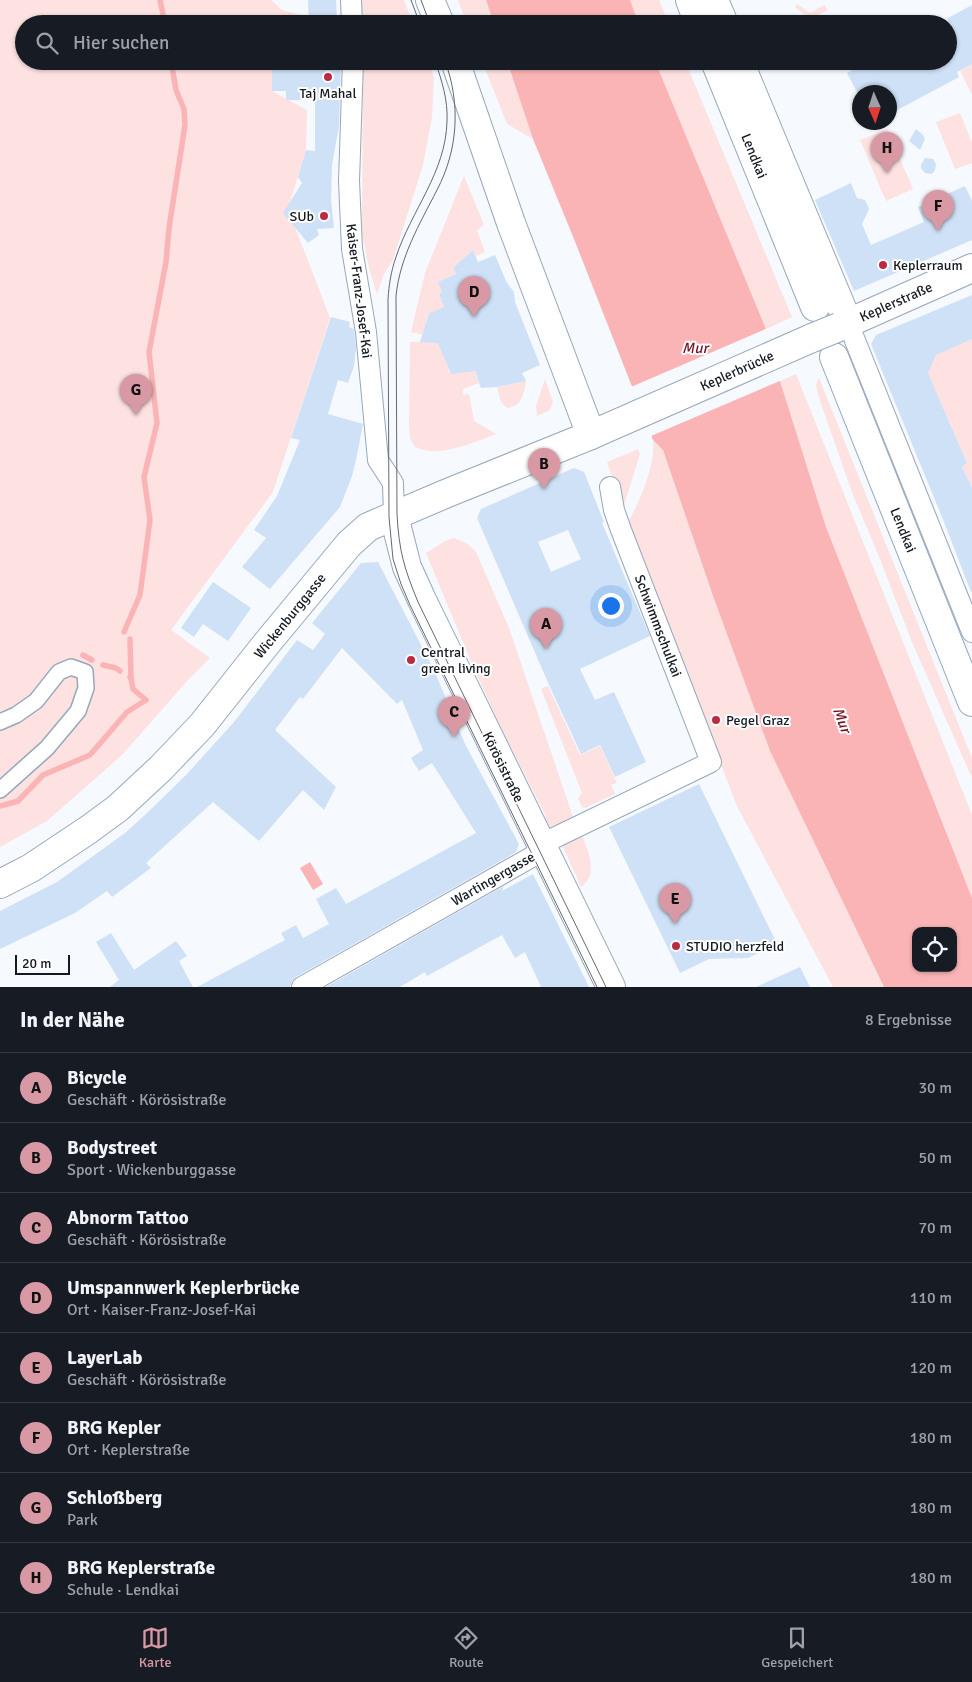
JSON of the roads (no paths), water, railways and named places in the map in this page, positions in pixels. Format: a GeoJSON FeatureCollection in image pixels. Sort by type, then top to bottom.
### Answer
{"type":"FeatureCollection","features":[{"type":"Feature","properties":{"kind":"main road"},"geometry":{"type":"LineString","coordinates":[[430,0],[436,15]]}},
{"type":"Feature","properties":{"kind":"main road"},"geometry":{"type":"LineString","coordinates":[[690,0],[696,15]]}},
{"type":"Feature","properties":{"kind":"main road"},"geometry":{"type":"LineString","coordinates":[[714,0],[720,15]]}},
{"type":"Feature","properties":{"kind":"main road"},"geometry":{"type":"LineString","coordinates":[[458,70],[512,223],[591,435]]}},
{"type":"Feature","properties":{"kind":"main road","name":"Lendkai"},"geometry":{"type":"LineString","coordinates":[[719,70],[815,308]]}},
{"type":"Feature","properties":{"kind":"main road"},"geometry":{"type":"LineString","coordinates":[[743,70],[844,325]]}},
{"type":"Feature","properties":{"kind":"main road","name":"Keplerstraße"},"geometry":{"type":"LineString","coordinates":[[844,325],[972,268]]}},
{"type":"Feature","properties":{"kind":"main road","name":"Keplerbrücke"},"geometry":{"type":"LineString","coordinates":[[626,420],[844,325]]}},
{"type":"Feature","properties":{"kind":"main road","name":"Lendkai"},"geometry":{"type":"LineString","coordinates":[[834,357],[972,702]]}},
{"type":"Feature","properties":{"kind":"main road","name":"Wickenburggasse"},"geometry":{"type":"LineString","coordinates":[[0,884],[32,868],[88,830],[118,808],[161,768],[202,725],[349,544],[368,526],[626,420]]}},
{"type":"Feature","properties":{"kind":"main road","name":"Körösistraße"},"geometry":{"type":"LineString","coordinates":[[394,516],[403,554],[415,586],[611,987]]}},
{"type":"Feature","properties":{"kind":"street"},"geometry":{"type":"LineString","coordinates":[[351,0],[352,15]]}},
{"type":"Feature","properties":{"kind":"street","name":"Kaiser-Franz-Josef-Kai"},"geometry":{"type":"LineString","coordinates":[[353,70],[349,181],[352,249],[366,332],[378,460],[393,483],[394,516]]}},
{"type":"Feature","properties":{"kind":"street","name":"Lendkai"},"geometry":{"type":"LineString","coordinates":[[844,325],[965,592],[972,632]]}},
{"type":"Feature","properties":{"kind":"street","name":"Schwimmschulkai"},"geometry":{"type":"LineString","coordinates":[[610,487],[614,510],[621,530],[711,762]]}},
{"type":"Feature","properties":{"kind":"street"},"geometry":{"type":"LineString","coordinates":[[0,722],[16,715],[36,700],[59,672],[71,667],[85,672],[86,688],[78,711],[46,748],[0,790]]}},
{"type":"Feature","properties":{"kind":"street","name":"Wartingergasse"},"geometry":{"type":"LineString","coordinates":[[302,987],[544,850],[552,839],[711,762]]}},
{"type":"Feature","properties":{"kind":"water"},"geometry":{"type":"Polygon","coordinates":[[[486,0],[630,0],[636,15],[491,15],[486,0]]]}},
{"type":"Feature","properties":{"kind":"water","name":"Mur"},"geometry":{"type":"Polygon","coordinates":[[[510,70],[659,70],[766,329],[780,381],[826,527],[972,898],[972,987],[884,987],[770,751],[713,596],[663,450],[653,440],[533,139],[510,70]]]}},
{"type":"Feature","properties":{"kind":"water"},"geometry":{"type":"Polygon","coordinates":[[[310,862],[323,884],[313,890],[300,868],[310,862]]]}},
{"type":"Feature","properties":{"kind":"waterway"},"geometry":{"type":"LineString","coordinates":[[160,0],[163,15]]}},
{"type":"Feature","properties":{"kind":"waterway"},"geometry":{"type":"LineString","coordinates":[[124,632],[140,595],[150,520],[144,477],[157,423],[149,352],[166,262],[169,228],[185,125],[184,109],[176,90],[173,70]]}},
{"type":"Feature","properties":{"kind":"waterway"},"geometry":{"type":"LineString","coordinates":[[130,639],[131,678]]}},
{"type":"Feature","properties":{"kind":"waterway"},"geometry":{"type":"LineString","coordinates":[[83,655],[92,660]]}},
{"type":"Feature","properties":{"kind":"waterway"},"geometry":{"type":"LineString","coordinates":[[103,665],[120,671]]}},
{"type":"Feature","properties":{"kind":"waterway"},"geometry":{"type":"LineString","coordinates":[[0,806],[18,801],[43,775],[90,755],[127,712],[146,700],[133,689],[130,677]]}},
{"type":"Feature","properties":{"kind":"tram line"},"geometry":{"type":"LineString","coordinates":[[411,0],[417,15]]}},
{"type":"Feature","properties":{"kind":"tram line"},"geometry":{"type":"LineString","coordinates":[[421,0],[427,15]]}},
{"type":"Feature","properties":{"kind":"tram line"},"geometry":{"type":"LineString","coordinates":[[438,70],[447,106],[445,140],[434,174],[402,240],[396,257],[388,294],[389,517],[393,559],[410,605],[597,987]]}},
{"type":"Feature","properties":{"kind":"tram line"},"geometry":{"type":"LineString","coordinates":[[448,70],[455,110],[453,143],[444,175],[406,255],[396,296],[397,514],[399,539],[409,579],[418,602],[606,987]]}},
{"type":"Feature","properties":{"kind":"place","name":"Taj Mahal"},"geometry":{"type":"Point","coordinates":[328,77]}},
{"type":"Feature","properties":{"kind":"place","name":"BRG Keplerstraße"},"geometry":{"type":"Point","coordinates":[887,173]}},
{"type":"Feature","properties":{"kind":"place","name":"SUb"},"geometry":{"type":"Point","coordinates":[324,216]}},
{"type":"Feature","properties":{"kind":"place","name":"BRG Kepler"},"geometry":{"type":"Point","coordinates":[938,231]}},
{"type":"Feature","properties":{"kind":"place","name":"Keplerraum"},"geometry":{"type":"Point","coordinates":[883,265]}},
{"type":"Feature","properties":{"kind":"place","name":"Umspannwerk Keplerbrücke"},"geometry":{"type":"Point","coordinates":[474,317]}},
{"type":"Feature","properties":{"kind":"place","name":"Schloßberg"},"geometry":{"type":"Point","coordinates":[136,415]}},
{"type":"Feature","properties":{"kind":"place","name":"Bodystreet"},"geometry":{"type":"Point","coordinates":[544,489]}},
{"type":"Feature","properties":{"kind":"place","name":"Bicycle"},"geometry":{"type":"Point","coordinates":[546,649]}},
{"type":"Feature","properties":{"kind":"place","name":"Central green living"},"geometry":{"type":"Point","coordinates":[411,660]}},
{"type":"Feature","properties":{"kind":"place","name":"Pegel Graz"},"geometry":{"type":"Point","coordinates":[716,720]}},
{"type":"Feature","properties":{"kind":"place","name":"Abnorm Tattoo"},"geometry":{"type":"Point","coordinates":[454,737]}},
{"type":"Feature","properties":{"kind":"place","name":"LayerLab"},"geometry":{"type":"Point","coordinates":[675,924]}},
{"type":"Feature","properties":{"kind":"place","name":"STUDIO herzfeld"},"geometry":{"type":"Point","coordinates":[676,946]}}]}
